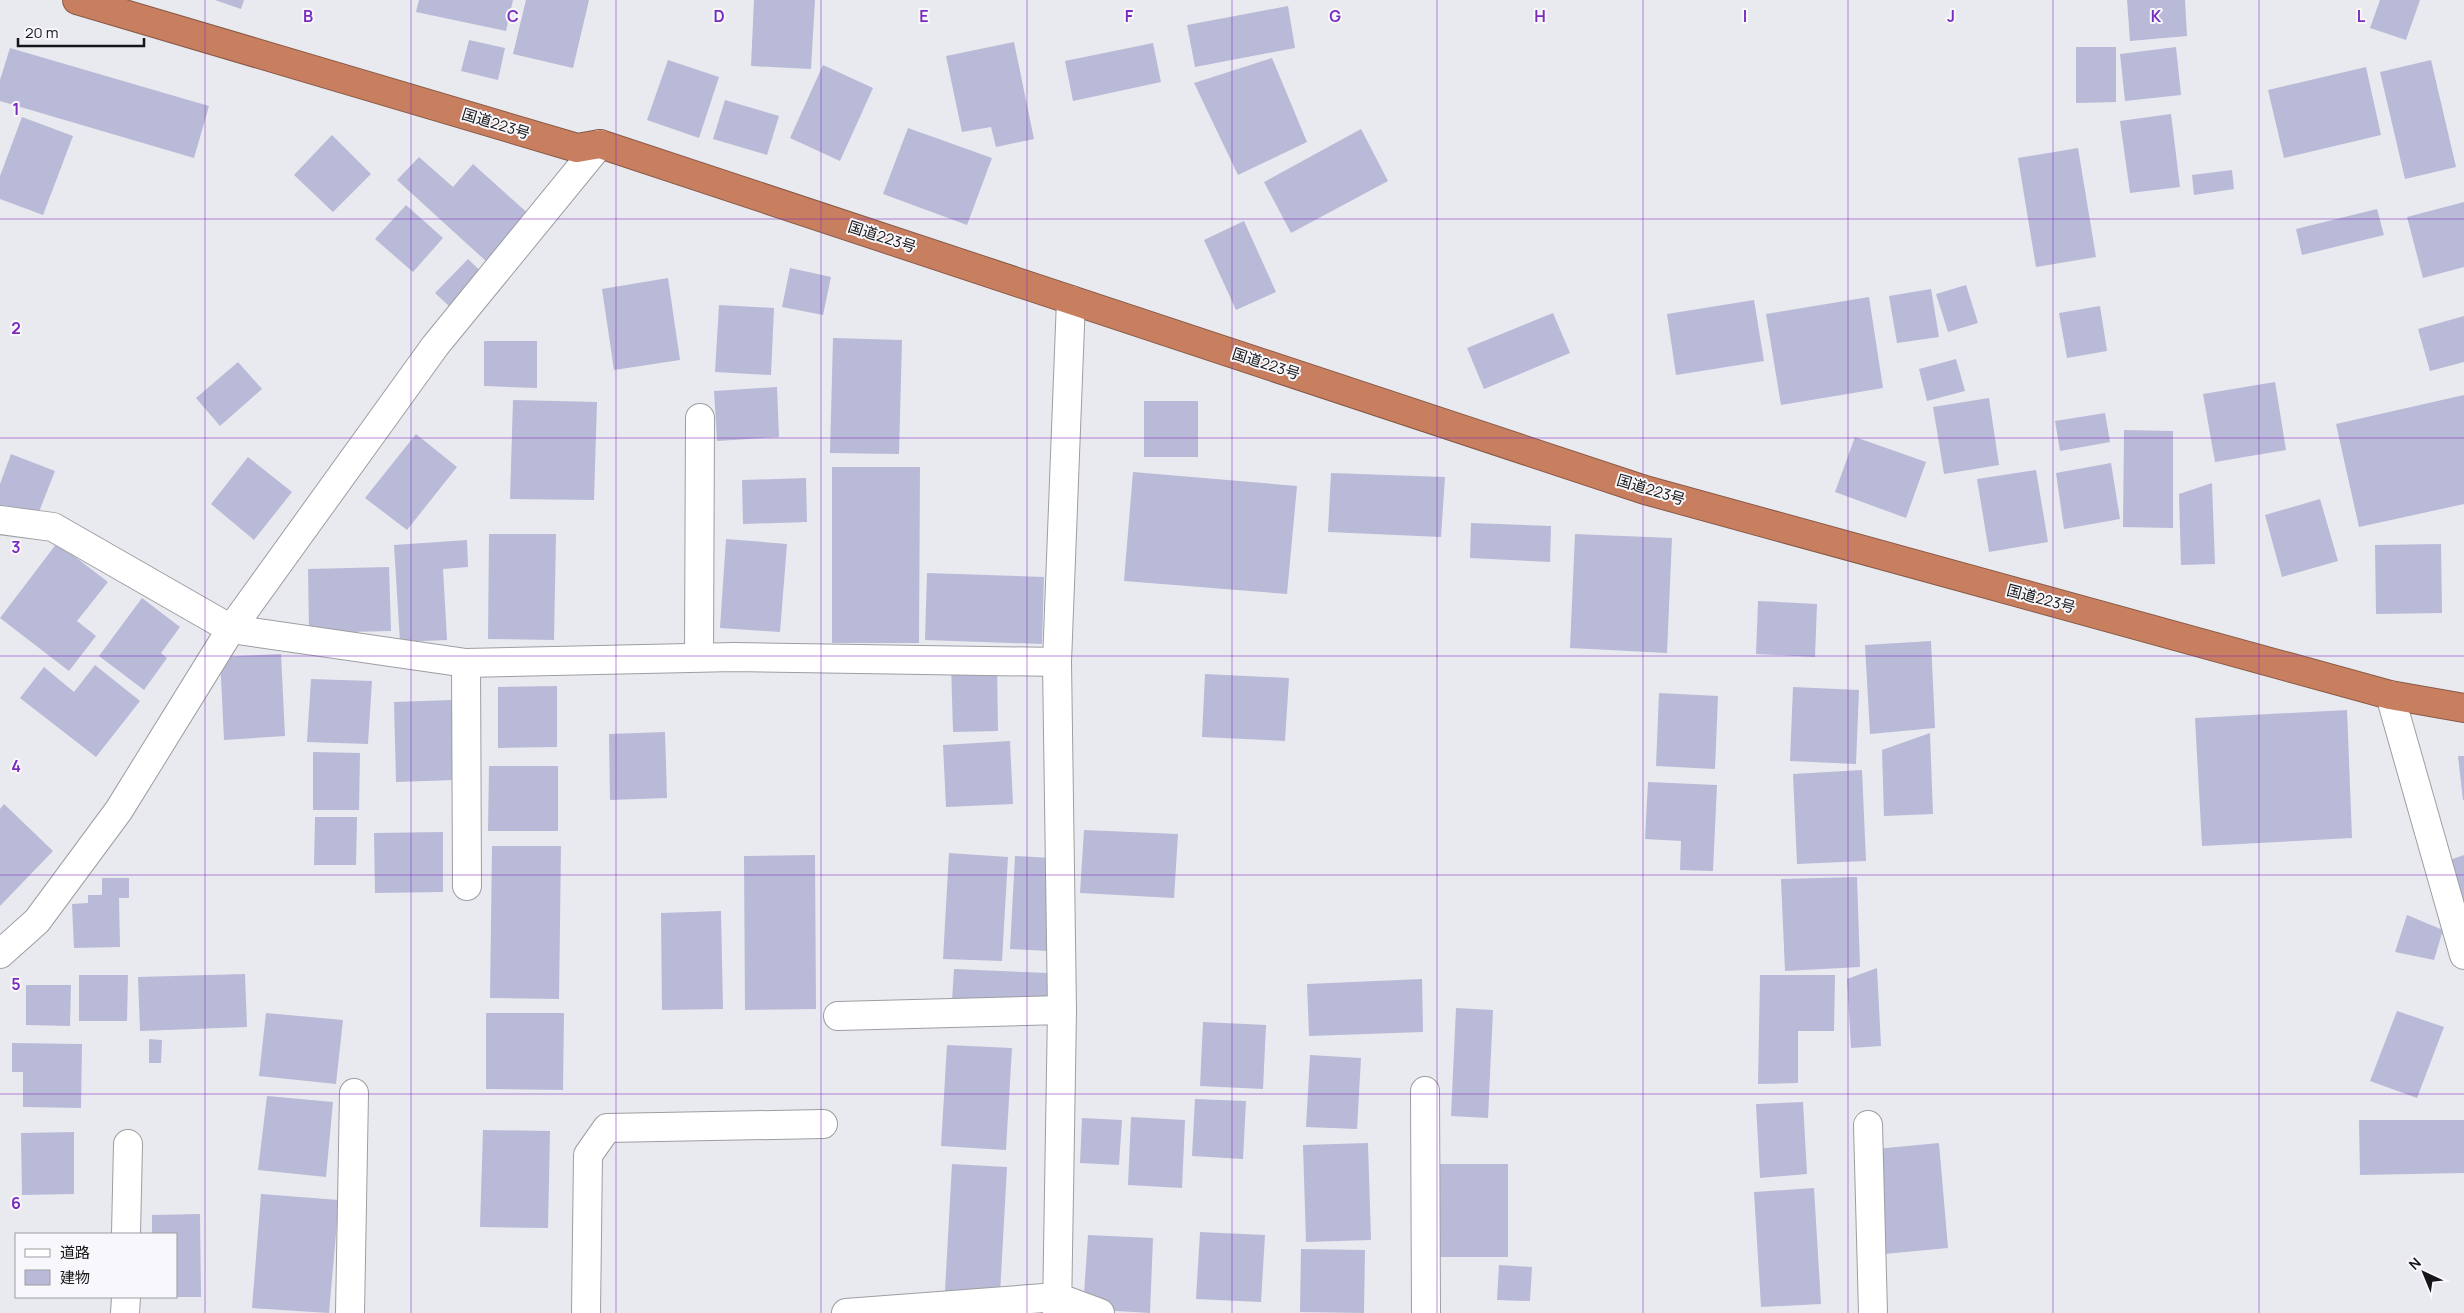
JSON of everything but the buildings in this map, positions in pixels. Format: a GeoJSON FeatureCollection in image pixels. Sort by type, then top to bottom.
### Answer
{"type":"FeatureCollection","features":[{"type":"Feature","properties":{"kind":"highway","name":"国道223号"},"geometry":{"type":"LineString","coordinates":[[77,0],[577,148],[600,144],[1645,490],[2390,695],[2464,708]]}},
{"type":"Feature","properties":{"kind":"street"},"geometry":{"type":"LineString","coordinates":[[0,954],[37,921],[119,810],[231,629],[435,346],[600,144]]}},
{"type":"Feature","properties":{"kind":"street"},"geometry":{"type":"LineString","coordinates":[[1057,1305],[1062,1010],[1057,662],[1071,300]]}},
{"type":"Feature","properties":{"kind":"street"},"geometry":{"type":"LineString","coordinates":[[699,657],[700,418]]}},
{"type":"Feature","properties":{"kind":"street"},"geometry":{"type":"LineString","coordinates":[[0,520],[53,527],[231,629],[466,663],[699,657],[1057,662]]}},
{"type":"Feature","properties":{"kind":"street"},"geometry":{"type":"LineString","coordinates":[[466,663],[467,886]]}},
{"type":"Feature","properties":{"kind":"street"},"geometry":{"type":"LineString","coordinates":[[2390,695],[2464,955]]}},
{"type":"Feature","properties":{"kind":"street"},"geometry":{"type":"LineString","coordinates":[[838,1016],[1062,1010]]}},
{"type":"Feature","properties":{"kind":"street"},"geometry":{"type":"LineString","coordinates":[[1425,1091],[1426,1313]]}},
{"type":"Feature","properties":{"kind":"street"},"geometry":{"type":"LineString","coordinates":[[350,1313],[354,1093]]}},
{"type":"Feature","properties":{"kind":"street"},"geometry":{"type":"LineString","coordinates":[[586,1313],[588,1155],[607,1128],[823,1124]]}},
{"type":"Feature","properties":{"kind":"street"},"geometry":{"type":"LineString","coordinates":[[1868,1125],[1873,1313]]}},
{"type":"Feature","properties":{"kind":"street"},"geometry":{"type":"LineString","coordinates":[[126,1233],[128,1144]]}},
{"type":"Feature","properties":{"kind":"street"},"geometry":{"type":"LineString","coordinates":[[125,1313],[126,1298]]}},
{"type":"Feature","properties":{"kind":"street"},"geometry":{"type":"LineString","coordinates":[[846,1313],[1057,1305],[1100,1313]]}}]}
